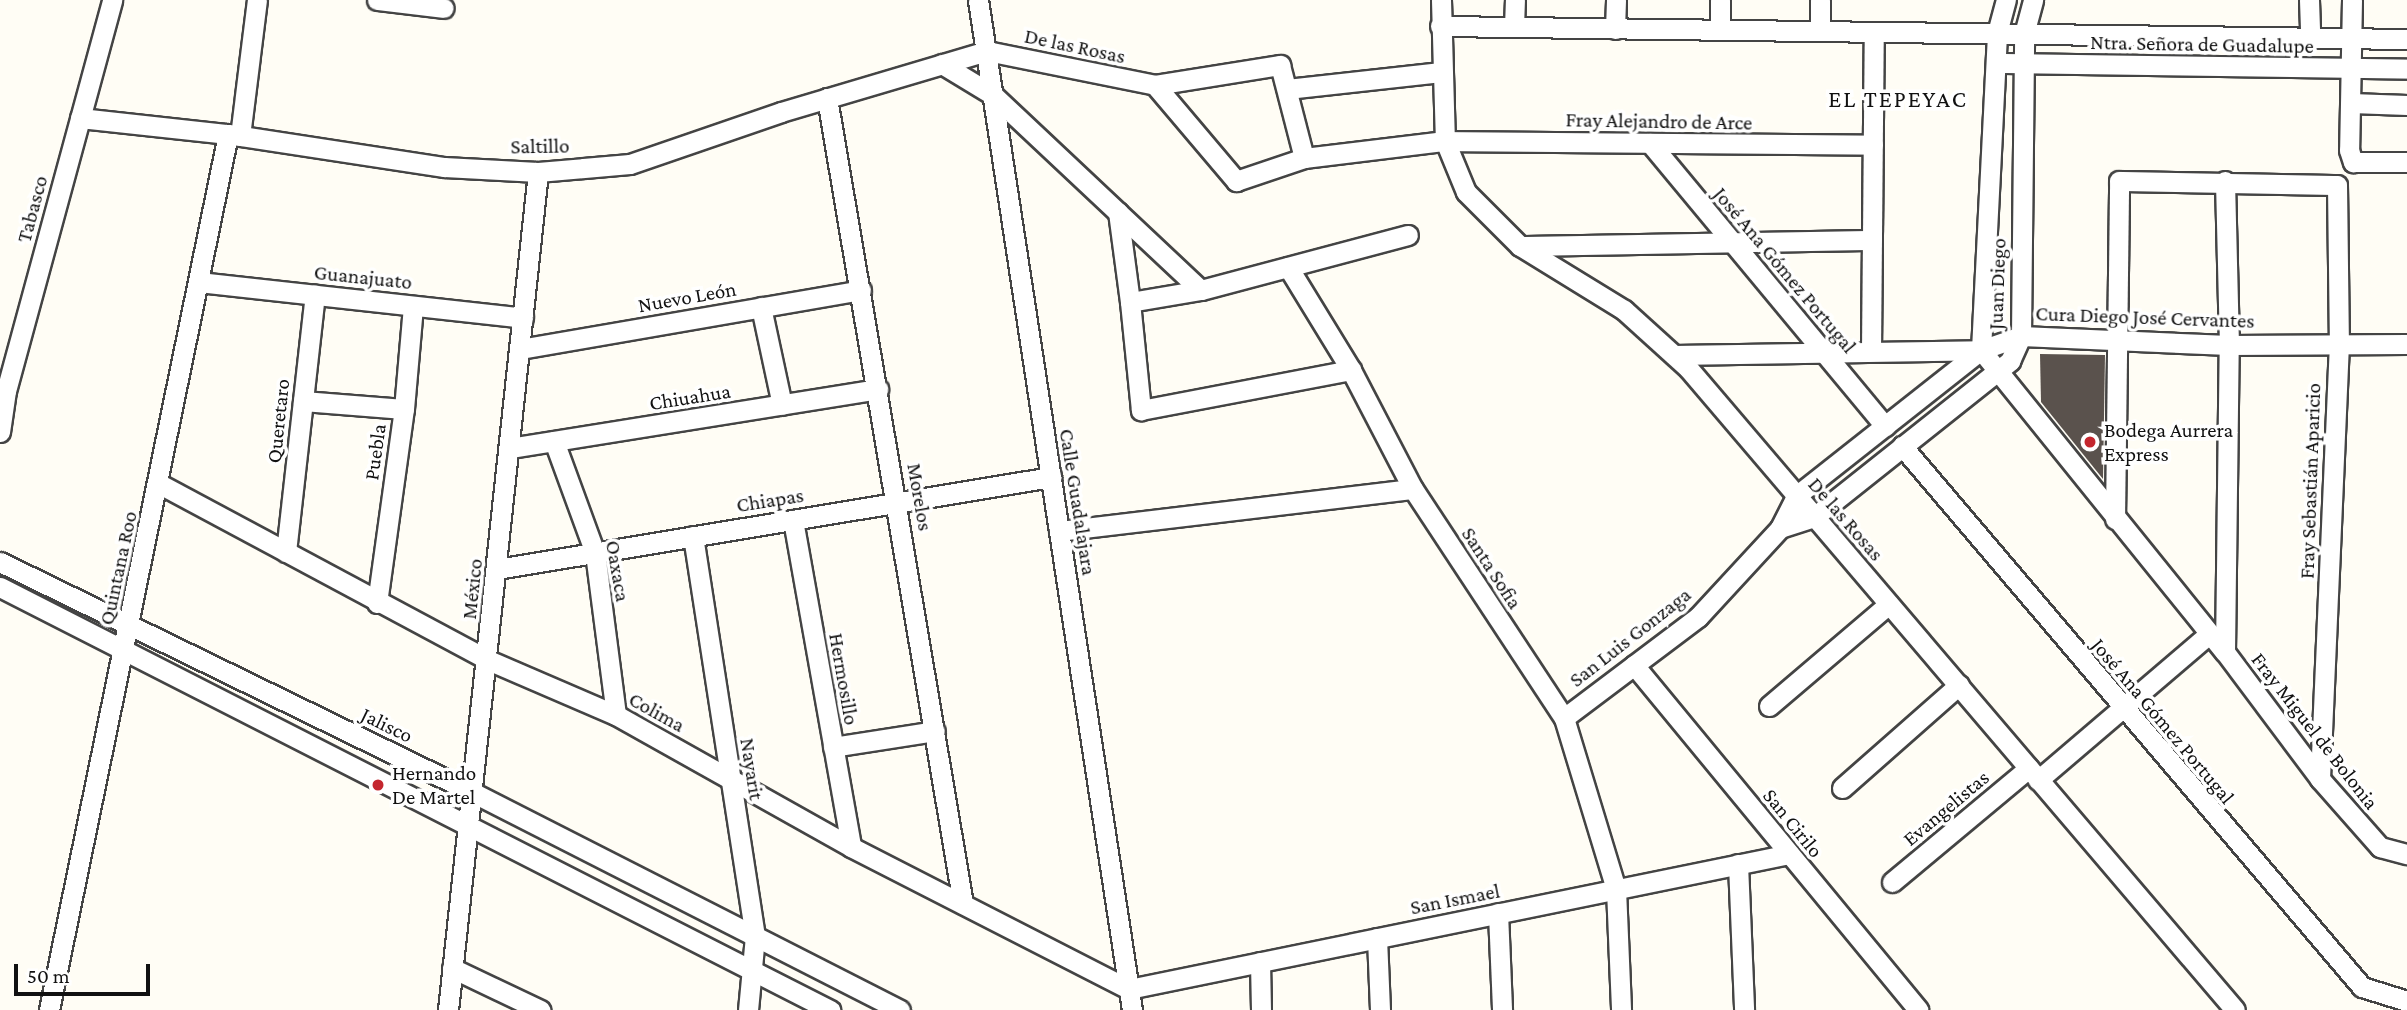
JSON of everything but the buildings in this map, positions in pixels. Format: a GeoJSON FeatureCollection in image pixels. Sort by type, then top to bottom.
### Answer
{"type":"FeatureCollection","features":[{"type":"Feature","properties":{"kind":"street","name":"Tabasco"},"geometry":{"type":"LineString","coordinates":[[0,432],[3,390],[112,0]]}},
{"type":"Feature","properties":{"kind":"street","name":"Quintana Roo"},"geometry":{"type":"LineString","coordinates":[[49,1010],[123,650],[131,623],[199,282],[234,135],[257,0]]}},
{"type":"Feature","properties":{"kind":"street"},"geometry":{"type":"LineString","coordinates":[[377,0],[444,8]]}},
{"type":"Feature","properties":{"kind":"street","name":"Calle Guadalajara"},"geometry":{"type":"LineString","coordinates":[[978,0],[1132,1010]]}},
{"type":"Feature","properties":{"kind":"street","name":"De las Rosas"},"geometry":{"type":"LineString","coordinates":[[1440,0],[1446,141],[1466,192],[1520,246],[1624,310],[1674,355],[2235,1010]]}},
{"type":"Feature","properties":{"kind":"street"},"geometry":{"type":"LineString","coordinates":[[1514,27],[1515,0]]}},
{"type":"Feature","properties":{"kind":"street"},"geometry":{"type":"LineString","coordinates":[[1615,29],[1616,0]]}},
{"type":"Feature","properties":{"kind":"street"},"geometry":{"type":"LineString","coordinates":[[1720,0],[1720,30]]}},
{"type":"Feature","properties":{"kind":"street"},"geometry":{"type":"LineString","coordinates":[[1820,31],[1821,0]]}},
{"type":"Feature","properties":{"kind":"street","name":"Juan Diego"},"geometry":{"type":"LineString","coordinates":[[1981,350],[1997,33],[2006,0]]}},
{"type":"Feature","properties":{"kind":"street","name":"Juan Diego"},"geometry":{"type":"LineString","coordinates":[[1814,517],[1999,372],[2010,361],[2021,336],[2024,34],[2033,0]]}},
{"type":"Feature","properties":{"kind":"street"},"geometry":{"type":"LineString","coordinates":[[2309,0],[2310,37]]}},
{"type":"Feature","properties":{"kind":"street"},"geometry":{"type":"LineString","coordinates":[[2352,0],[2349,150],[2353,162],[2407,162]]}},
{"type":"Feature","properties":{"kind":"street","name":"Ntra. Señora de Guadalupe"},"geometry":{"type":"LineString","coordinates":[[1440,26],[2407,39]]}},
{"type":"Feature","properties":{"kind":"street"},"geometry":{"type":"LineString","coordinates":[[1871,351],[1874,32]]}},
{"type":"Feature","properties":{"kind":"street","name":"Saltillo"},"geometry":{"type":"LineString","coordinates":[[80,118],[234,135],[444,167],[538,172],[629,164],[827,98],[987,51]]}},
{"type":"Feature","properties":{"kind":"street","name":"De las Rosas"},"geometry":{"type":"LineString","coordinates":[[987,51],[1155,85],[1280,65],[1304,158]]}},
{"type":"Feature","properties":{"kind":"street","name":"Ntra. Señora de Guadalupe"},"geometry":{"type":"LineString","coordinates":[[1996,63],[2407,69]]}},
{"type":"Feature","properties":{"kind":"street"},"geometry":{"type":"LineString","coordinates":[[942,64],[993,95],[1201,290]]}},
{"type":"Feature","properties":{"kind":"street"},"geometry":{"type":"LineString","coordinates":[[1287,89],[1441,72]]}},
{"type":"Feature","properties":{"kind":"street"},"geometry":{"type":"LineString","coordinates":[[1155,85],[1236,181],[1304,158]]}},
{"type":"Feature","properties":{"kind":"street","name":"Morelos"},"geometry":{"type":"LineString","coordinates":[[827,98],[898,502],[963,904]]}},
{"type":"Feature","properties":{"kind":"street"},"geometry":{"type":"LineString","coordinates":[[2351,103],[2407,105]]}},
{"type":"Feature","properties":{"kind":"street","name":"Fray Alejandro de Arce"},"geometry":{"type":"LineString","coordinates":[[1304,158],[1446,141],[1873,145]]}},
{"type":"Feature","properties":{"kind":"street","name":"José Ana Gómez Portugal"},"geometry":{"type":"LineString","coordinates":[[1650,143],[1885,426]]}},
{"type":"Feature","properties":{"kind":"street","name":"México"},"geometry":{"type":"LineString","coordinates":[[448,1010],[474,793],[538,172]]}},
{"type":"Feature","properties":{"kind":"street"},"geometry":{"type":"LineString","coordinates":[[2115,519],[2120,341],[2119,181],[2225,181]]}},
{"type":"Feature","properties":{"kind":"street","name":"Fray Miguel de Bolonia"},"geometry":{"type":"LineString","coordinates":[[2225,181],[2229,345],[2225,652]]}},
{"type":"Feature","properties":{"kind":"street","name":"Fray Sebastián Aparicio"},"geometry":{"type":"LineString","coordinates":[[2225,181],[2337,186],[2339,343],[2320,779]]}},
{"type":"Feature","properties":{"kind":"street"},"geometry":{"type":"LineString","coordinates":[[1118,212],[1141,410],[1351,370]]}},
{"type":"Feature","properties":{"kind":"street"},"geometry":{"type":"LineString","coordinates":[[1130,302],[1201,290],[1408,235]]}},
{"type":"Feature","properties":{"kind":"street"},"geometry":{"type":"LineString","coordinates":[[1520,246],[1872,240]]}},
{"type":"Feature","properties":{"kind":"street","name":"Santa Sofia"},"geometry":{"type":"LineString","coordinates":[[1288,267],[1351,370],[1413,489],[1564,718],[1616,889],[1621,1010]]}},
{"type":"Feature","properties":{"kind":"street","name":"Guanajuato"},"geometry":{"type":"LineString","coordinates":[[199,282],[523,318]]}},
{"type":"Feature","properties":{"kind":"street","name":"Nuevo León"},"geometry":{"type":"LineString","coordinates":[[520,349],[861,290]]}},
{"type":"Feature","properties":{"kind":"street","name":"Queretaro"},"geometry":{"type":"LineString","coordinates":[[286,552],[315,295]]}},
{"type":"Feature","properties":{"kind":"street","name":"Puebla"},"geometry":{"type":"LineString","coordinates":[[377,603],[404,409],[413,306]]}},
{"type":"Feature","properties":{"kind":"street"},"geometry":{"type":"LineString","coordinates":[[761,307],[782,405]]}},
{"type":"Feature","properties":{"kind":"street","name":"Cura Diego José Cervantes"},"geometry":{"type":"LineString","coordinates":[[1674,355],[1981,350],[2021,336],[2229,345],[2407,344]]}},
{"type":"Feature","properties":{"kind":"street","name":"Fray Miguel de Bolonia"},"geometry":{"type":"LineString","coordinates":[[1981,350],[2225,652],[2320,779],[2380,847],[2407,854]]}},
{"type":"Feature","properties":{"kind":"street","name":"San Luis Gonzaga"},"geometry":{"type":"LineString","coordinates":[[1564,718],[1698,617],[1780,528],[1796,496],[1981,350]]}},
{"type":"Feature","properties":{"kind":"street","name":"Chiuahua"},"geometry":{"type":"LineString","coordinates":[[510,449],[878,389]]}},
{"type":"Feature","properties":{"kind":"street"},"geometry":{"type":"LineString","coordinates":[[303,401],[404,409]]}},
{"type":"Feature","properties":{"kind":"street","name":"Oaxaca"},"geometry":{"type":"LineString","coordinates":[[554,441],[595,553],[617,715]]}},
{"type":"Feature","properties":{"kind":"street","name":"José Ana Gómez Portugal"},"geometry":{"type":"LineString","coordinates":[[1902,446],[2123,711],[2361,987],[2407,1001]]}},
{"type":"Feature","properties":{"kind":"street","name":"Chiapas"},"geometry":{"type":"LineString","coordinates":[[497,569],[1051,477]]}},
{"type":"Feature","properties":{"kind":"street","name":"Colima"},"geometry":{"type":"LineString","coordinates":[[158,483],[377,603],[488,660],[617,715],[851,846],[1129,989]]}},
{"type":"Feature","properties":{"kind":"street"},"geometry":{"type":"LineString","coordinates":[[1059,531],[1413,489]]}},
{"type":"Feature","properties":{"kind":"street","name":"San Luis Gonzaga"},"geometry":{"type":"LineString","coordinates":[[1780,528],[1814,517]]}},
{"type":"Feature","properties":{"kind":"street","name":"Hermosillo"},"geometry":{"type":"LineString","coordinates":[[793,520],[851,846]]}},
{"type":"Feature","properties":{"kind":"street","name":"Nayarit"},"geometry":{"type":"LineString","coordinates":[[693,536],[755,936],[748,1010]]}},
{"type":"Feature","properties":{"kind":"street","name":"Jalisco"},"geometry":{"type":"LineString","coordinates":[[0,562],[131,623],[474,793],[900,1010]]}},
{"type":"Feature","properties":{"kind":"street"},"geometry":{"type":"LineString","coordinates":[[0,587],[322,754],[830,1010]]}},
{"type":"Feature","properties":{"kind":"street"},"geometry":{"type":"LineString","coordinates":[[1769,706],[1889,604]]}},
{"type":"Feature","properties":{"kind":"street","name":"Evangelistas"},"geometry":{"type":"LineString","coordinates":[[1892,882],[2034,774],[2123,711],[2209,634]]}},
{"type":"Feature","properties":{"kind":"street","name":"San Cirilo"},"geometry":{"type":"LineString","coordinates":[[1634,665],[1918,1010]]}},
{"type":"Feature","properties":{"kind":"street"},"geometry":{"type":"LineString","coordinates":[[1842,788],[1959,685]]}},
{"type":"Feature","properties":{"kind":"street"},"geometry":{"type":"LineString","coordinates":[[322,754],[334,724]]}},
{"type":"Feature","properties":{"kind":"street"},"geometry":{"type":"LineString","coordinates":[[833,747],[935,731]]}},
{"type":"Feature","properties":{"kind":"street","name":"San Ismael"},"geometry":{"type":"LineString","coordinates":[[1129,989],[1789,854]]}},
{"type":"Feature","properties":{"kind":"street"},"geometry":{"type":"LineString","coordinates":[[1738,864],[1744,1010]]}},
{"type":"Feature","properties":{"kind":"street"},"geometry":{"type":"LineString","coordinates":[[1498,913],[1502,1010]]}},
{"type":"Feature","properties":{"kind":"street"},"geometry":{"type":"LineString","coordinates":[[1377,938],[1380,1010]]}},
{"type":"Feature","properties":{"kind":"street"},"geometry":{"type":"LineString","coordinates":[[1259,962],[1261,1010]]}},
{"type":"Feature","properties":{"kind":"street"},"geometry":{"type":"LineString","coordinates":[[452,968],[540,1010]]}},
{"type":"Feature","properties":{"kind":"place","name":"Bodega Aurrera Express"},"geometry":{"type":"Point","coordinates":[2090,442]}},
{"type":"Feature","properties":{"kind":"place","name":"Hernando De Martel"},"geometry":{"type":"Point","coordinates":[378,785]}},
{"type":"Feature","properties":{"kind":"district","name":"EL TEPEYAC"},"geometry":{"type":"Point","coordinates":[1898,99]}}]}
